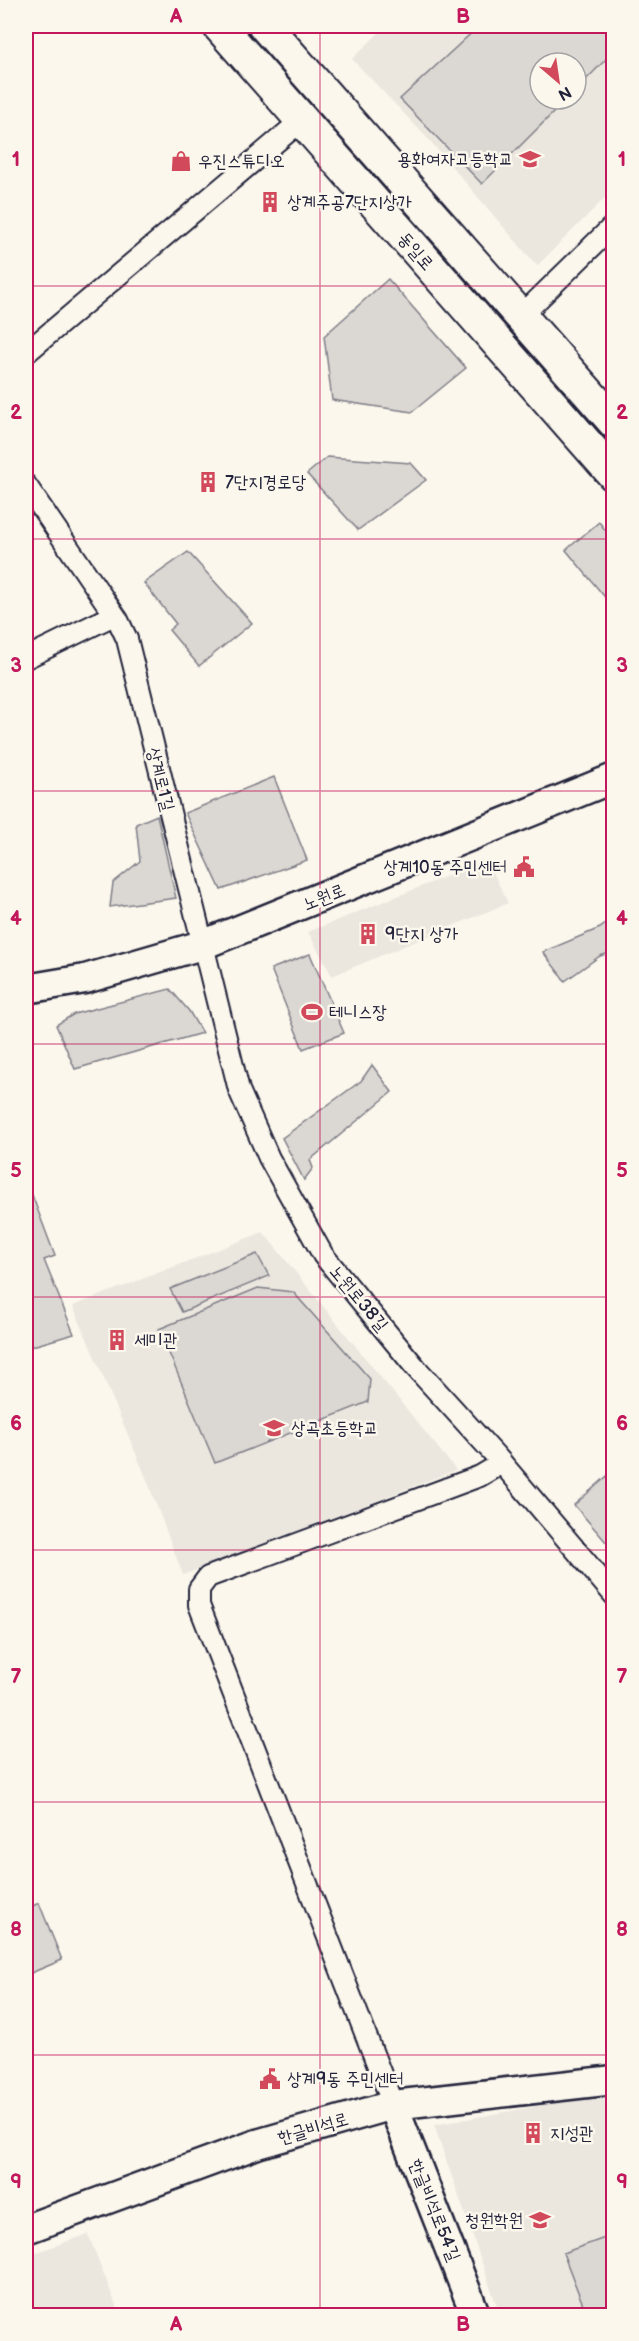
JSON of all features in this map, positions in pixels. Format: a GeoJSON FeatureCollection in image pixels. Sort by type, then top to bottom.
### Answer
{"type":"FeatureCollection","features":[{"type":"Feature","properties":{"kind":"main road","name":"동일로"},"geometry":{"type":"LineString","coordinates":[[219,26],[614,475]]}},
{"type":"Feature","properties":{"kind":"main road","name":"동일로"},"geometry":{"type":"LineString","coordinates":[[265,26],[614,422]]}},
{"type":"Feature","properties":{"kind":"main road","name":"노원로"},"geometry":{"type":"LineString","coordinates":[[26,989],[85,979],[202,945],[614,778]]}},
{"type":"Feature","properties":{"kind":"main road","name":"한글비석로"},"geometry":{"type":"LineString","coordinates":[[26,2229],[257,2144],[393,2105],[614,2080]]}},
{"type":"Feature","properties":{"kind":"main road","name":"한글비석로54길"},"geometry":{"type":"LineString","coordinates":[[393,2105],[476,2316]]}},
{"type":"Feature","properties":{"kind":"street"},"geometry":{"type":"LineString","coordinates":[[26,352],[302,120]]}},
{"type":"Feature","properties":{"kind":"street"},"geometry":{"type":"LineString","coordinates":[[521,316],[614,225]]}},
{"type":"Feature","properties":{"kind":"street","name":"상계로1길"},"geometry":{"type":"LineString","coordinates":[[26,485],[114,615],[127,639],[202,945]]}},
{"type":"Feature","properties":{"kind":"street"},"geometry":{"type":"LineString","coordinates":[[26,658],[114,615]]}},
{"type":"Feature","properties":{"kind":"street","name":"노원로38길"},"geometry":{"type":"LineString","coordinates":[[202,945],[240,1090],[269,1158],[323,1255],[417,1368],[502,1463],[614,1595]]}},
{"type":"Feature","properties":{"kind":"street"},"geometry":{"type":"LineString","coordinates":[[393,2105],[199,1605],[200,1589],[208,1577],[480,1476],[502,1463]]}},
{"type":"Feature","properties":{"kind":"shaded area","name":"용화여자고등학교"},"geometry":{"type":"Polygon","coordinates":[[[386,26],[613,26],[613,190],[537,266],[430,141],[352,59],[386,26]]]}},
{"type":"Feature","properties":{"kind":"shaded area"},"geometry":{"type":"Polygon","coordinates":[[[479,26],[611,26],[614,28],[613,52],[588,78],[588,51],[528,51],[528,111],[555,111],[482,184],[400,99],[479,26]]]}},
{"type":"Feature","properties":{"kind":"shaded area"},"geometry":{"type":"Polygon","coordinates":[[[388,279],[466,368],[412,412],[332,400],[324,336],[388,279]]]}},
{"type":"Feature","properties":{"kind":"shaded area"},"geometry":{"type":"Polygon","coordinates":[[[327,457],[411,463],[426,480],[358,530],[307,474],[327,457]]]}},
{"type":"Feature","properties":{"kind":"shaded area"},"geometry":{"type":"Polygon","coordinates":[[[599,522],[613,540],[613,607],[566,550],[599,522]]]}},
{"type":"Feature","properties":{"kind":"shaded area"},"geometry":{"type":"Polygon","coordinates":[[[188,552],[252,623],[199,666],[169,630],[176,624],[144,583],[188,552]]]}},
{"type":"Feature","properties":{"kind":"shaded area"},"geometry":{"type":"Polygon","coordinates":[[[274,777],[307,860],[221,890],[185,813],[274,777]]]}},
{"type":"Feature","properties":{"kind":"shaded area"},"geometry":{"type":"Polygon","coordinates":[[[157,815],[176,898],[110,907],[113,883],[140,861],[136,824],[157,815]]]}},
{"type":"Feature","properties":{"kind":"shaded area"},"geometry":{"type":"Polygon","coordinates":[[[487,860],[508,903],[332,976],[308,932],[487,860]]]}},
{"type":"Feature","properties":{"kind":"shaded area"},"geometry":{"type":"Polygon","coordinates":[[[613,919],[613,952],[600,956],[565,981],[543,952],[600,928],[613,919]]]}},
{"type":"Feature","properties":{"kind":"shaded area","name":"테니스장"},"geometry":{"type":"Polygon","coordinates":[[[310,954],[344,1033],[303,1049],[271,969],[310,954]]]}},
{"type":"Feature","properties":{"kind":"shaded area"},"geometry":{"type":"Polygon","coordinates":[[[170,989],[189,1011],[202,1033],[75,1069],[56,1025],[74,1014],[170,989]]]}},
{"type":"Feature","properties":{"kind":"shaded area"},"geometry":{"type":"Polygon","coordinates":[[[372,1065],[392,1092],[310,1160],[313,1168],[304,1180],[282,1138],[361,1081],[372,1065]]]}},
{"type":"Feature","properties":{"kind":"shaded area"},"geometry":{"type":"Polygon","coordinates":[[[26,1179],[55,1256],[44,1260],[74,1334],[29,1347],[26,1338],[26,1179]]]}},
{"type":"Feature","properties":{"kind":"shaded area","name":"상곡초등학교"},"geometry":{"type":"Polygon","coordinates":[[[263,1232],[456,1470],[183,1575],[145,1475],[73,1306],[263,1232]]]}},
{"type":"Feature","properties":{"kind":"shaded area"},"geometry":{"type":"Polygon","coordinates":[[[257,1254],[269,1276],[182,1312],[170,1289],[257,1254]]]}},
{"type":"Feature","properties":{"kind":"shaded area"},"geometry":{"type":"Polygon","coordinates":[[[258,1288],[293,1292],[370,1379],[368,1402],[215,1463],[159,1329],[258,1288]]]}},
{"type":"Feature","properties":{"kind":"shaded area"},"geometry":{"type":"Polygon","coordinates":[[[613,1471],[613,1550],[574,1505],[613,1471]]]}},
{"type":"Feature","properties":{"kind":"shaded area"},"geometry":{"type":"Polygon","coordinates":[[[39,1903],[62,1960],[26,1975],[26,1909],[39,1903]]]}},
{"type":"Feature","properties":{"kind":"shaded area","name":"청원학원"},"geometry":{"type":"Polygon","coordinates":[[[613,2092],[613,2315],[500,2315],[434,2125],[613,2092]]]}},
{"type":"Feature","properties":{"kind":"shaded area"},"geometry":{"type":"Polygon","coordinates":[[[88,2234],[120,2315],[26,2315],[26,2256],[88,2234]]]}},
{"type":"Feature","properties":{"kind":"shaded area"},"geometry":{"type":"Polygon","coordinates":[[[613,2235],[613,2315],[587,2315],[563,2253],[613,2235]]]}},
{"type":"Feature","properties":{"kind":"place","name":"용화여자고등학교"},"geometry":{"type":"Point","coordinates":[530,159]}},
{"type":"Feature","properties":{"kind":"place","name":"우진스튜디오"},"geometry":{"type":"Point","coordinates":[181,161]}},
{"type":"Feature","properties":{"kind":"place","name":"상계주공7단지상가"},"geometry":{"type":"Point","coordinates":[270,202]}},
{"type":"Feature","properties":{"kind":"place","name":"7단지경로당"},"geometry":{"type":"Point","coordinates":[208,482]}},
{"type":"Feature","properties":{"kind":"place","name":"상계10동 주민센터"},"geometry":{"type":"Point","coordinates":[524,867]}},
{"type":"Feature","properties":{"kind":"place","name":"9단지 상가"},"geometry":{"type":"Point","coordinates":[368,934]}},
{"type":"Feature","properties":{"kind":"place","name":"테니스장"},"geometry":{"type":"Point","coordinates":[312,1012]}},
{"type":"Feature","properties":{"kind":"place","name":"세미관"},"geometry":{"type":"Point","coordinates":[117,1340]}},
{"type":"Feature","properties":{"kind":"place","name":"상곡초등학교"},"geometry":{"type":"Point","coordinates":[274,1428]}},
{"type":"Feature","properties":{"kind":"place","name":"상계9동 주민센터"},"geometry":{"type":"Point","coordinates":[270,2079]}},
{"type":"Feature","properties":{"kind":"place","name":"지성관"},"geometry":{"type":"Point","coordinates":[533,2133]}},
{"type":"Feature","properties":{"kind":"place","name":"청원학원"},"geometry":{"type":"Point","coordinates":[540,2220]}}]}
